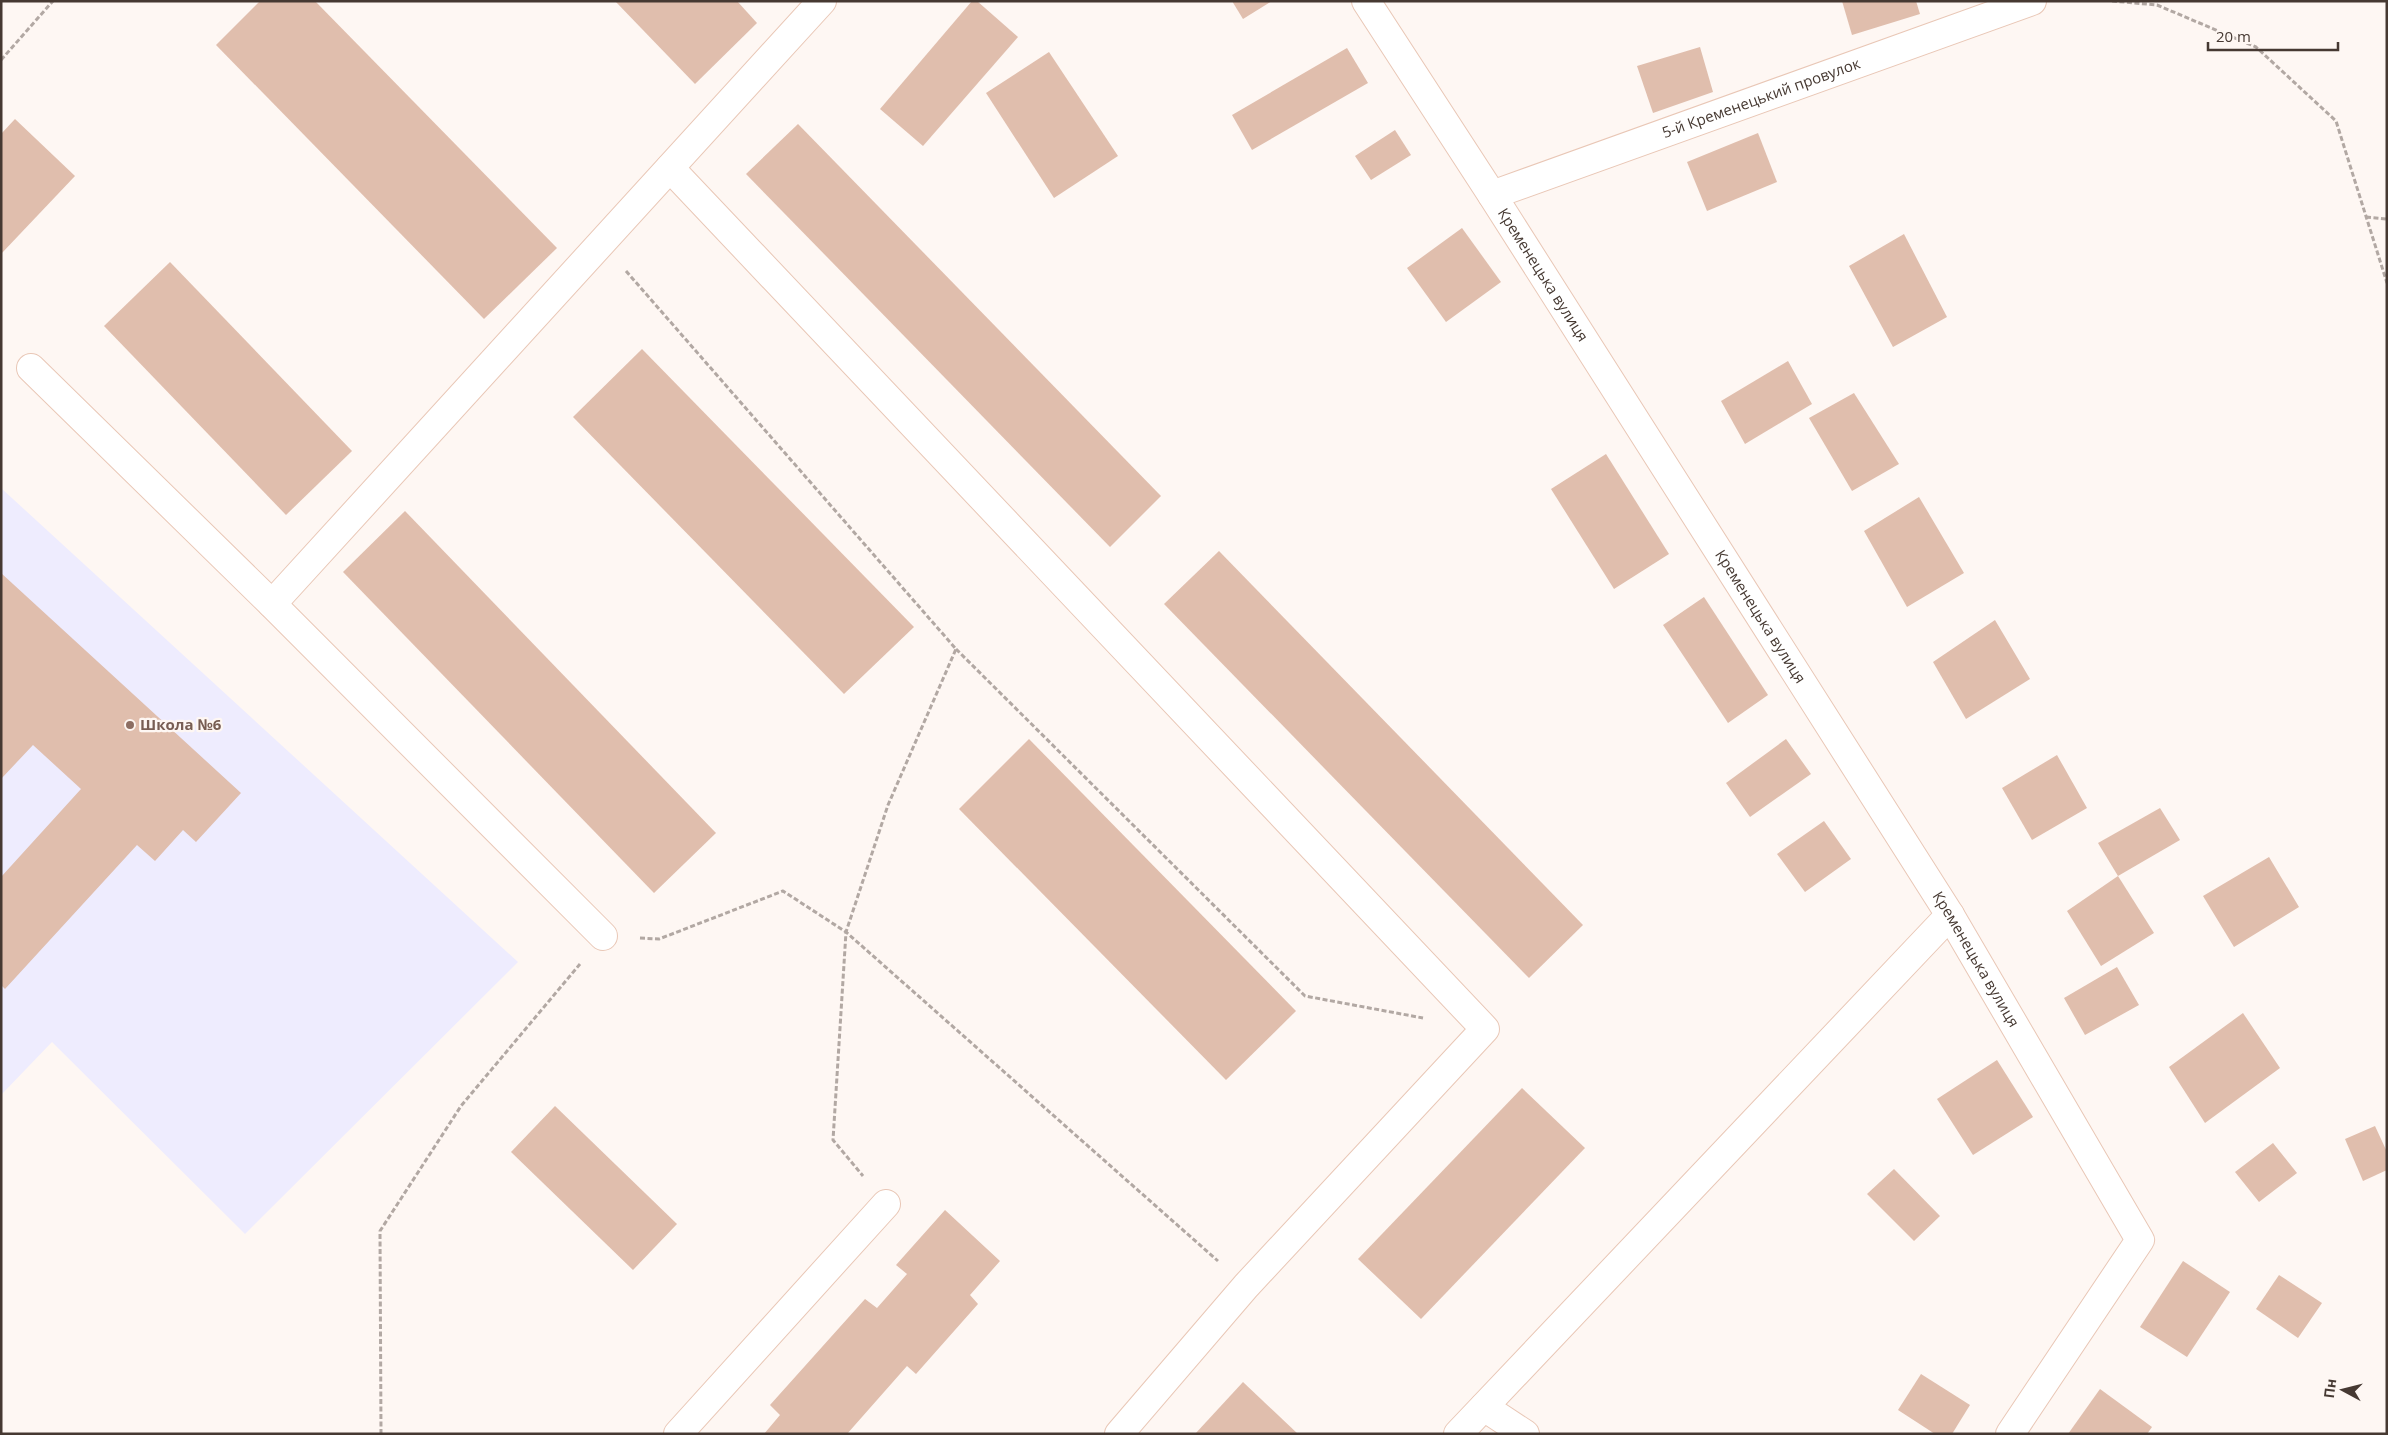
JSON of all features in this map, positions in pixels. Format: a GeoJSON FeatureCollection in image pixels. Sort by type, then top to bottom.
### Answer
{"type":"FeatureCollection","features":[{"type":"Feature","properties":{"kind":"street"},"geometry":{"type":"LineString","coordinates":[[272,604],[822,1]]}},
{"type":"Feature","properties":{"kind":"street","name":"Кременецька вулиця"},"geometry":{"type":"LineString","coordinates":[[1366,1],[1492,195],[1950,916],[2140,1240],[2010,1434]]}},
{"type":"Feature","properties":{"kind":"street","name":"5-й Кременецький провулок"},"geometry":{"type":"LineString","coordinates":[[1492,195],[2032,1]]}},
{"type":"Feature","properties":{"kind":"street"},"geometry":{"type":"LineString","coordinates":[[670,168],[1486,1029],[1246,1286],[1119,1434]]}},
{"type":"Feature","properties":{"kind":"street"},"geometry":{"type":"LineString","coordinates":[[31,368],[272,604],[603,936]]}},
{"type":"Feature","properties":{"kind":"street"},"geometry":{"type":"LineString","coordinates":[[1458,1434],[1950,916]]}},
{"type":"Feature","properties":{"kind":"street"},"geometry":{"type":"LineString","coordinates":[[678,1434],[886,1204]]}},
{"type":"Feature","properties":{"kind":"street"},"geometry":{"type":"LineString","coordinates":[[1484,1406],[1525,1434]]}},
{"type":"Feature","properties":{"kind":"path"},"geometry":{"type":"LineString","coordinates":[[1,60],[53,1]]}},
{"type":"Feature","properties":{"kind":"path"},"geometry":{"type":"LineString","coordinates":[[2112,1],[2157,5],[2256,47],[2336,121],[2387,283]]}},
{"type":"Feature","properties":{"kind":"path"},"geometry":{"type":"LineString","coordinates":[[2366,217],[2387,218]]}},
{"type":"Feature","properties":{"kind":"path"},"geometry":{"type":"LineString","coordinates":[[601,243],[956,649],[1304,996],[1428,1019]]}},
{"type":"Feature","properties":{"kind":"path"},"geometry":{"type":"LineString","coordinates":[[886,1204],[833,1140],[846,932],[888,805],[956,649]]}},
{"type":"Feature","properties":{"kind":"path"},"geometry":{"type":"LineString","coordinates":[[381,1434],[380,1230],[461,1106],[603,936],[659,939],[783,891],[846,932],[1246,1286]]}},
{"type":"Feature","properties":{"kind":"shaded area","name":"Школа №6"},"geometry":{"type":"Polygon","coordinates":[[[1,488],[518,962],[245,1234],[52,1042],[1,1095],[1,488]]]}},
{"type":"Feature","properties":{"kind":"building"},"geometry":{"type":"Polygon","coordinates":[[[260,1],[315,1],[557,248],[484,319],[216,45],[260,1]]]}},
{"type":"Feature","properties":{"kind":"building"},"geometry":{"type":"Polygon","coordinates":[[[615,1],[737,1],[757,23],[695,84],[615,1]]]}},
{"type":"Feature","properties":{"kind":"building"},"geometry":{"type":"Polygon","coordinates":[[[972,1],[977,1],[1018,37],[923,146],[880,109],[972,1]]]}},
{"type":"Feature","properties":{"kind":"building"},"geometry":{"type":"Polygon","coordinates":[[[1232,1],[1272,1],[1243,19],[1232,1]]]}},
{"type":"Feature","properties":{"kind":"building"},"geometry":{"type":"Polygon","coordinates":[[[1842,1],[1916,1],[1920,14],[1852,35],[1842,1]]]}},
{"type":"Feature","properties":{"kind":"building"},"geometry":{"type":"Polygon","coordinates":[[[1700,47],[1713,92],[1653,113],[1637,66],[1700,47]]]}},
{"type":"Feature","properties":{"kind":"building"},"geometry":{"type":"Polygon","coordinates":[[[1347,48],[1368,83],[1252,150],[1232,115],[1347,48]]]}},
{"type":"Feature","properties":{"kind":"building"},"geometry":{"type":"Polygon","coordinates":[[[1049,52],[1118,156],[1054,198],[986,93],[1049,52]]]}},
{"type":"Feature","properties":{"kind":"building"},"geometry":{"type":"Polygon","coordinates":[[[15,119],[75,176],[1,254],[1,134],[15,119]]]}},
{"type":"Feature","properties":{"kind":"building"},"geometry":{"type":"Polygon","coordinates":[[[798,124],[1161,496],[1110,547],[746,174],[798,124]]]}},
{"type":"Feature","properties":{"kind":"building"},"geometry":{"type":"Polygon","coordinates":[[[1395,130],[1411,155],[1371,180],[1355,156],[1395,130]]]}},
{"type":"Feature","properties":{"kind":"building"},"geometry":{"type":"Polygon","coordinates":[[[1758,133],[1777,182],[1707,211],[1687,162],[1758,133]]]}},
{"type":"Feature","properties":{"kind":"building"},"geometry":{"type":"Polygon","coordinates":[[[1462,228],[1501,282],[1446,322],[1407,268],[1462,228]]]}},
{"type":"Feature","properties":{"kind":"building"},"geometry":{"type":"Polygon","coordinates":[[[1904,234],[1947,317],[1893,347],[1849,266],[1904,234]]]}},
{"type":"Feature","properties":{"kind":"building"},"geometry":{"type":"Polygon","coordinates":[[[170,262],[352,451],[286,515],[104,326],[170,262]]]}},
{"type":"Feature","properties":{"kind":"building"},"geometry":{"type":"Polygon","coordinates":[[[642,349],[914,627],[844,694],[573,417],[642,349]]]}},
{"type":"Feature","properties":{"kind":"building"},"geometry":{"type":"Polygon","coordinates":[[[1788,361],[1812,404],[1745,444],[1721,401],[1788,361]]]}},
{"type":"Feature","properties":{"kind":"building"},"geometry":{"type":"Polygon","coordinates":[[[1854,393],[1899,464],[1852,491],[1809,418],[1854,393]]]}},
{"type":"Feature","properties":{"kind":"building"},"geometry":{"type":"Polygon","coordinates":[[[1606,454],[1669,554],[1614,589],[1551,489],[1606,454]]]}},
{"type":"Feature","properties":{"kind":"building"},"geometry":{"type":"Polygon","coordinates":[[[1919,497],[1964,573],[1907,607],[1864,531],[1919,497]]]}},
{"type":"Feature","properties":{"kind":"building"},"geometry":{"type":"Polygon","coordinates":[[[405,511],[716,833],[654,893],[343,572],[405,511]]]}},
{"type":"Feature","properties":{"kind":"building"},"geometry":{"type":"Polygon","coordinates":[[[1219,551],[1583,925],[1529,978],[1164,604],[1219,551]]]}},
{"type":"Feature","properties":{"kind":"building"},"geometry":{"type":"Polygon","coordinates":[[[1,573],[241,793],[196,842],[183,830],[155,861],[137,845],[5,989],[1,985],[1,877],[81,789],[33,745],[1,779],[1,573]]]}},
{"type":"Feature","properties":{"kind":"building"},"geometry":{"type":"Polygon","coordinates":[[[1704,597],[1768,695],[1728,723],[1663,625],[1704,597]]]}},
{"type":"Feature","properties":{"kind":"building"},"geometry":{"type":"Polygon","coordinates":[[[1995,620],[2030,679],[1966,719],[1933,662],[1995,620]]]}},
{"type":"Feature","properties":{"kind":"building"},"geometry":{"type":"Polygon","coordinates":[[[1029,739],[1296,1011],[1226,1080],[959,809],[1029,739]]]}},
{"type":"Feature","properties":{"kind":"building"},"geometry":{"type":"Polygon","coordinates":[[[1786,739],[1811,774],[1750,817],[1726,783],[1786,739]]]}},
{"type":"Feature","properties":{"kind":"building"},"geometry":{"type":"Polygon","coordinates":[[[2057,755],[2087,808],[2032,840],[2002,788],[2057,755]]]}},
{"type":"Feature","properties":{"kind":"building"},"geometry":{"type":"Polygon","coordinates":[[[2160,808],[2180,840],[2118,876],[2098,843],[2160,808]]]}},
{"type":"Feature","properties":{"kind":"building"},"geometry":{"type":"Polygon","coordinates":[[[1824,821],[1851,859],[1805,892],[1777,854],[1824,821]]]}},
{"type":"Feature","properties":{"kind":"building"},"geometry":{"type":"Polygon","coordinates":[[[2269,857],[2299,907],[2234,947],[2203,896],[2269,857]]]}},
{"type":"Feature","properties":{"kind":"building"},"geometry":{"type":"Polygon","coordinates":[[[2118,876],[2154,933],[2101,966],[2067,911],[2118,876]]]}},
{"type":"Feature","properties":{"kind":"building"},"geometry":{"type":"Polygon","coordinates":[[[2117,967],[2139,1005],[2085,1035],[2064,998],[2117,967]]]}},
{"type":"Feature","properties":{"kind":"building"},"geometry":{"type":"Polygon","coordinates":[[[2243,1013],[2280,1068],[2205,1123],[2169,1067],[2243,1013]]]}},
{"type":"Feature","properties":{"kind":"building"},"geometry":{"type":"Polygon","coordinates":[[[1997,1060],[2033,1117],[1973,1155],[1937,1099],[1997,1060]]]}},
{"type":"Feature","properties":{"kind":"building"},"geometry":{"type":"Polygon","coordinates":[[[1522,1088],[1585,1148],[1421,1319],[1358,1259],[1522,1088]]]}},
{"type":"Feature","properties":{"kind":"building"},"geometry":{"type":"Polygon","coordinates":[[[555,1106],[677,1224],[633,1270],[511,1152],[555,1106]]]}},
{"type":"Feature","properties":{"kind":"building"},"geometry":{"type":"Polygon","coordinates":[[[2375,1126],[2387,1152],[2387,1170],[2363,1181],[2345,1139],[2375,1126]]]}},
{"type":"Feature","properties":{"kind":"building"},"geometry":{"type":"Polygon","coordinates":[[[2273,1143],[2297,1173],[2259,1202],[2235,1172],[2273,1143]]]}},
{"type":"Feature","properties":{"kind":"building"},"geometry":{"type":"Polygon","coordinates":[[[1894,1169],[1940,1216],[1914,1241],[1867,1194],[1894,1169]]]}},
{"type":"Feature","properties":{"kind":"building"},"geometry":{"type":"Polygon","coordinates":[[[945,1210],[1000,1261],[970,1295],[978,1304],[916,1374],[907,1366],[847,1434],[764,1434],[780,1415],[770,1405],[865,1299],[877,1308],[907,1274],[896,1265],[945,1210]]]}},
{"type":"Feature","properties":{"kind":"building"},"geometry":{"type":"Polygon","coordinates":[[[2183,1261],[2230,1292],[2187,1357],[2140,1327],[2183,1261]]]}},
{"type":"Feature","properties":{"kind":"building"},"geometry":{"type":"Polygon","coordinates":[[[2279,1275],[2322,1303],[2298,1338],[2256,1309],[2279,1275]]]}},
{"type":"Feature","properties":{"kind":"building"},"geometry":{"type":"Polygon","coordinates":[[[1921,1374],[1970,1405],[1952,1434],[1935,1434],[1898,1410],[1921,1374]]]}},
{"type":"Feature","properties":{"kind":"building"},"geometry":{"type":"Polygon","coordinates":[[[1243,1382],[1298,1434],[1195,1434],[1243,1382]]]}},
{"type":"Feature","properties":{"kind":"building"},"geometry":{"type":"Polygon","coordinates":[[[2100,1389],[2152,1427],[2147,1434],[2068,1434],[2100,1389]]]}},
{"type":"Feature","properties":{"kind":"place","name":"Школа №6"},"geometry":{"type":"Point","coordinates":[130,725]}}]}
